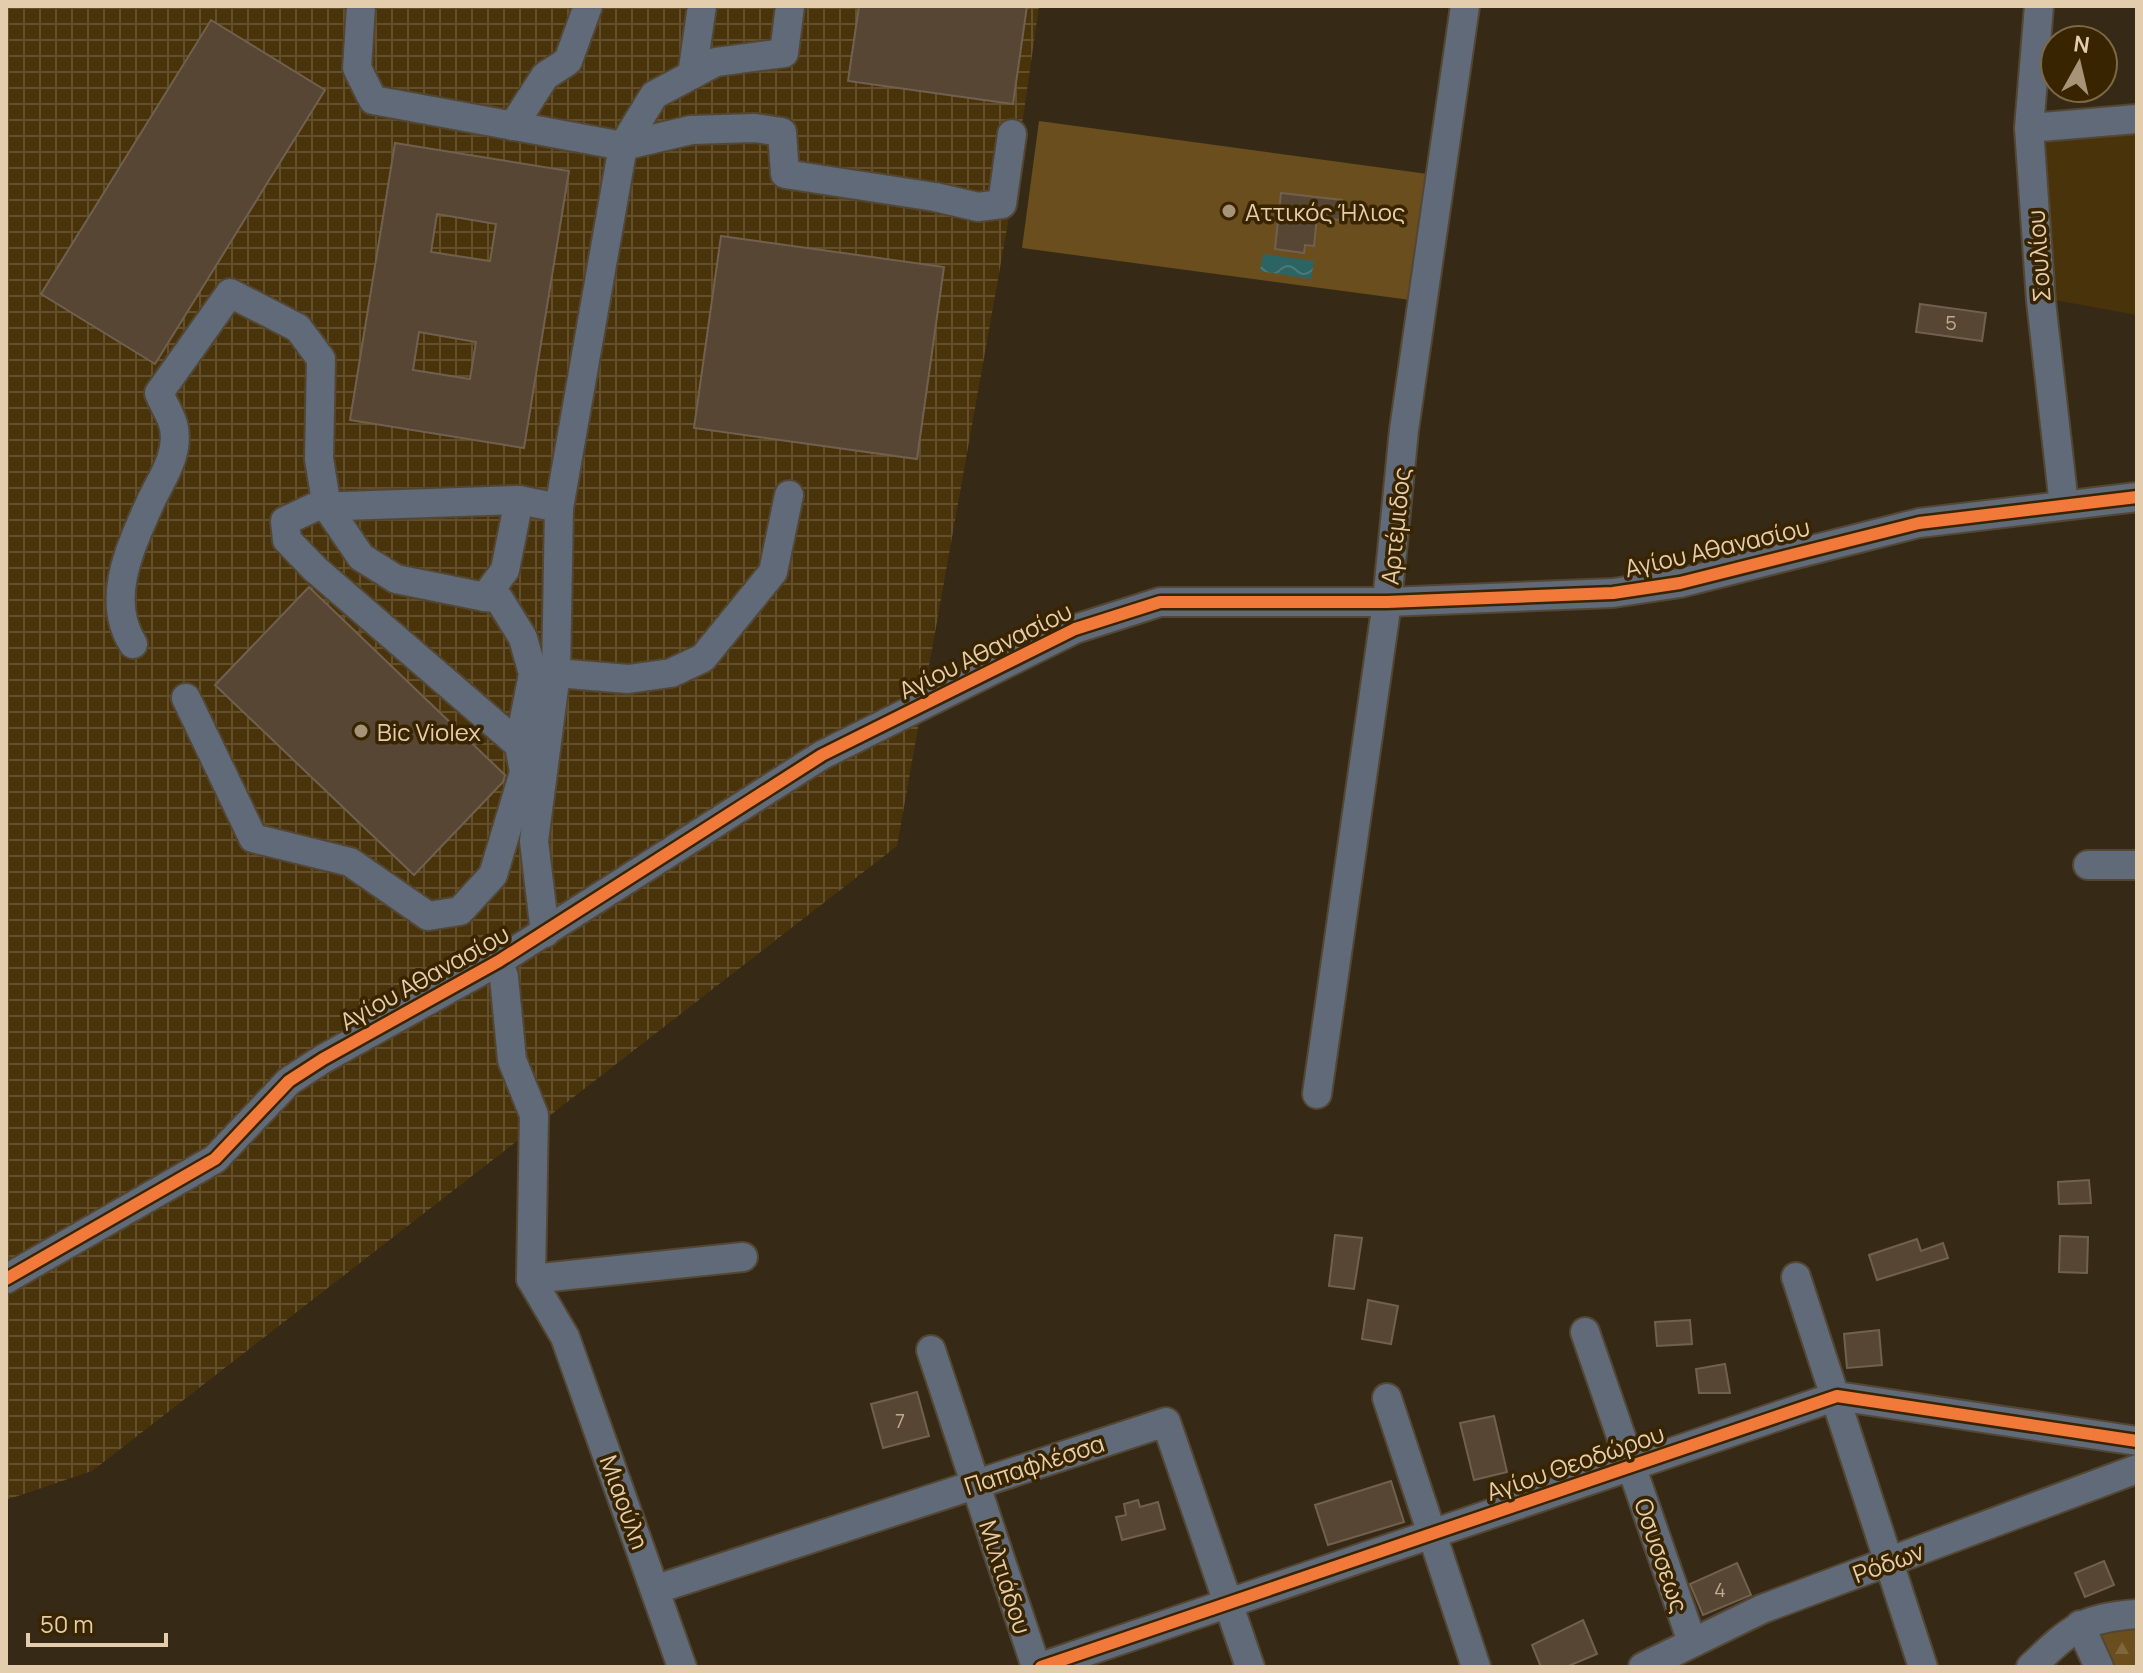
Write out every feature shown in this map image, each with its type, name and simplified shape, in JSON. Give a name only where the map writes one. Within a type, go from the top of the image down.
[{"type":"street","points":[[361,6],[357,68],[373,100],[623,146],[691,130],[755,128],[782,132],[785,174],[935,197],[978,207],[1002,204],[1012,134]]},
{"type":"street","points":[[513,126],[545,76],[568,61],[588,6]]},
{"type":"street","points":[[692,75],[702,6]]},
{"type":"street","points":[[545,933],[534,841],[556,673],[559,508],[623,146],[654,95],[716,62],[784,53],[790,6]]},
{"type":"street","name":"Αρτέμιδος","points":[[1317,1094],[1387,602],[1404,430],[1465,6]]},
{"type":"street","name":"Σουλίου","points":[[2039,6],[2029,128],[2041,301],[2064,505]]},
{"type":"street","points":[[2029,128],[2137,119]]},
{"type":"street","points":[[133,644],[121,625],[118,590],[150,504],[172,462],[174,428],[159,393],[230,293],[298,328],[321,359],[319,459],[327,507],[361,557],[396,579],[499,599],[523,638],[533,674],[519,745],[524,772],[493,875],[460,911],[428,916],[350,862],[253,838],[186,698]]},
{"type":"street","points":[[556,673],[628,679],[671,673],[703,658],[773,572],[789,495]]},
{"type":"street","name":"Αγίου Αθανασίου","points":[[6,1279],[215,1159],[289,1081],[323,1059],[545,933],[822,755],[1075,629],[1160,602],[1387,602],[1613,593],[1680,583],[1919,523],[2137,497]]},
{"type":"street","points":[[519,745],[315,569],[287,540],[285,521],[315,507],[519,500],[559,508]]},
{"type":"street","points":[[485,597],[505,570],[519,500]]},
{"type":"street","points":[[2088,865],[2137,865]]},
{"type":"street","points":[[499,961],[504,977],[512,1060],[534,1115],[531,1279],[743,1257]]},
{"type":"street","points":[[1796,1277],[1923,1667]]},
{"type":"street","name":"Μιαούλη","points":[[531,1279],[565,1337],[657,1589],[682,1667]]},
{"type":"street","name":"Οσυσσεως","points":[[1585,1332],[1692,1642]]},
{"type":"street","name":"Μιλτιάδου","points":[[931,1350],[1038,1667]]},
{"type":"street","name":"Αγίου Θεοδώρου","points":[[1038,1667],[1837,1396],[2137,1441]]},
{"type":"street","points":[[1387,1398],[1476,1667]]},
{"type":"street","name":"Παπαφλέσσα","points":[[657,1589],[1166,1422],[1250,1667]]},
{"type":"street","name":"Ρόδων","points":[[1643,1667],[1762,1609],[2137,1469]]},
{"type":"street","points":[[2031,1667],[2080,1625],[2100,1618],[2137,1614]]},
{"type":"street","points":[[2080,1625],[2099,1667]]},
{"type":"shaded area","points":[[6,6],[1039,6],[1008,223],[897,846],[92,1471],[6,1500]]},
{"type":"shaded area","points":[[2137,129],[2137,315],[2054,300],[2036,136]]},
{"type":"green space","name":"Αττικός Ήλιος","points":[[1039,121],[1435,175],[1418,301],[1022,248]]},
{"type":"green space","points":[[2137,1624],[2137,1667],[2109,1667],[2093,1632]]},
{"type":"water","points":[[1263,254],[1314,261],[1311,279],[1260,271]]},
{"type":"building","points":[[859,6],[1027,6],[1013,104],[848,81]]},
{"type":"building","points":[[211,20],[325,90],[155,364],[41,294]]},
{"type":"building","points":[[395,143],[569,171],[524,448],[350,420]],"holes":[[[437,214],[496,224],[490,261],[431,252]],[[419,332],[476,342],[470,379],[413,370]]]},
{"type":"building","points":[[1281,193],[1342,200],[1339,220],[1317,217],[1314,246],[1305,245],[1304,253],[1275,249]]},
{"type":"building","points":[[721,236],[944,267],[917,459],[694,428]]},
{"type":"building","points":[[1920,304],[1986,313],[1982,341],[1916,332]]},
{"type":"building","name":"Bic Violex","points":[[309,587],[505,775],[503,782],[414,875],[215,685]]},
{"type":"building","points":[[2089,1180],[2091,1203],[2059,1204],[2058,1182]]},
{"type":"building","points":[[1335,1235],[1362,1238],[1354,1289],[1329,1286]]},
{"type":"building","points":[[2060,1236],[2088,1237],[2087,1273],[2059,1272]]},
{"type":"building","points":[[1917,1239],[1921,1251],[1943,1243],[1948,1258],[1877,1280],[1869,1255]]},
{"type":"building","points":[[1368,1300],[1398,1306],[1391,1344],[1362,1339]]},
{"type":"building","points":[[1690,1320],[1692,1344],[1657,1346],[1655,1322]]},
{"type":"building","points":[[1879,1330],[1882,1365],[1847,1368],[1844,1334]]},
{"type":"building","points":[[1725,1364],[1730,1393],[1699,1393],[1696,1369]]},
{"type":"building","points":[[917,1392],[929,1436],[883,1448],[871,1404]]},
{"type":"building","points":[[1494,1416],[1507,1472],[1474,1480],[1460,1423]]},
{"type":"building","points":[[1391,1481],[1404,1522],[1328,1545],[1315,1505]]},
{"type":"building","points":[[1138,1500],[1140,1507],[1158,1502],[1165,1529],[1122,1540],[1116,1517],[1126,1515],[1124,1504]]},
{"type":"building","points":[[2104,1561],[2114,1585],[2085,1597],[2075,1573]]},
{"type":"building","points":[[1737,1563],[1751,1595],[1703,1615],[1690,1584]]},
{"type":"building","points":[[1583,1620],[1597,1654],[1566,1667],[1541,1667],[1532,1645]]},
{"type":"cycle path","points":[[6,1279],[215,1159],[289,1081],[323,1059],[499,961],[822,755],[1075,629],[1160,602],[1387,602],[1613,593],[1680,583],[1919,523],[2137,497]]},
{"type":"cycle path","points":[[1041,1667],[1837,1396],[2137,1441]]},
{"type":"place","name":"Αττικός Ήλιος","points":[[1229,211]]},
{"type":"place","name":"Bic Violex","points":[[361,731]]}]
